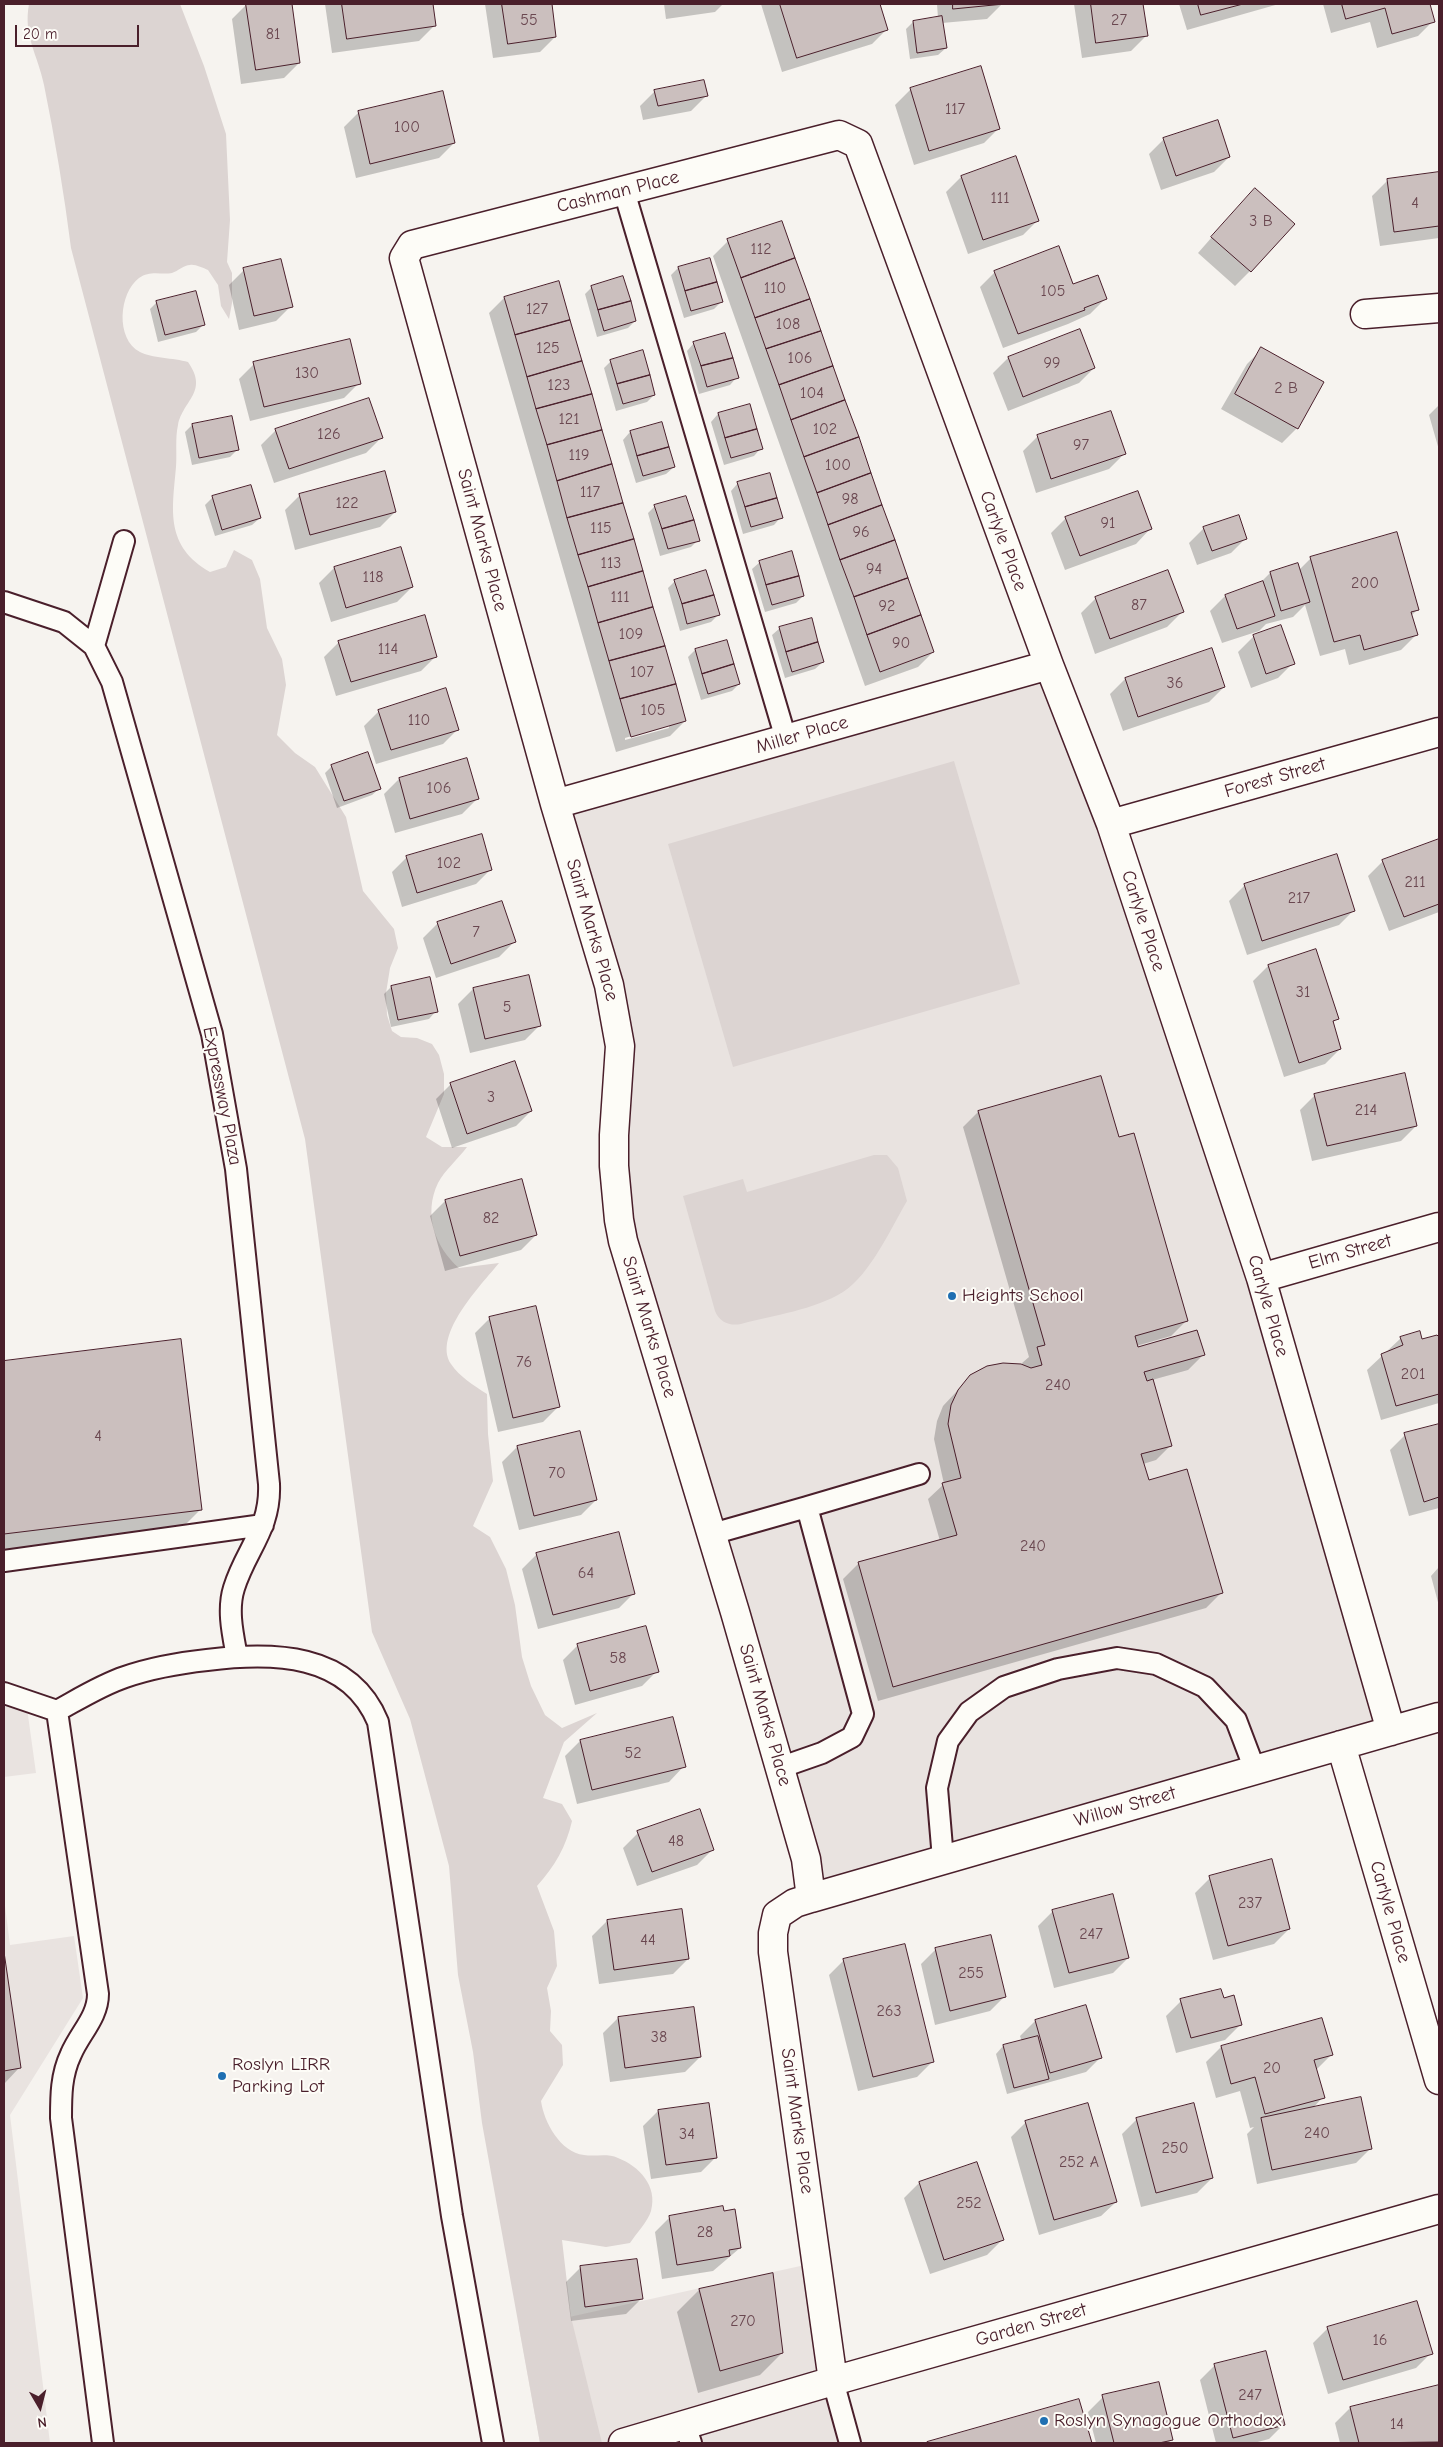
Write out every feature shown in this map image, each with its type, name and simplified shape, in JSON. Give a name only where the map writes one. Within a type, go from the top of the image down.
[{"type":"street","name":"Cashman Place","points":[[404,258],[412,245],[840,135]]},
{"type":"street","name":"Carlyle Place","points":[[840,135],[858,144],[1049,666],[1111,824],[1261,1278],[1391,1731]]},
{"type":"street","name":"Saint Marks Place","points":[[404,258],[555,804],[609,985],[620,1046],[614,1134],[614,1166],[622,1234],[628,1262],[712,1534],[806,1859],[811,1898],[795,1903],[777,1915],[772,1933],[773,1952],[833,2381]]},
{"type":"street","points":[[1364,314],[1439,308]]},
{"type":"street","name":"Miller Place","points":[[555,804],[1049,666]]},
{"type":"street","name":"Forest Street","points":[[1111,824],[1439,732]]},
{"type":"street","name":"Elm Street","points":[[1261,1278],[1439,1227]]},
{"type":"street","name":"Willow Street","points":[[811,1898],[1439,1717]]},
{"type":"street","name":"Carlyle Place","points":[[1341,1745],[1439,2080]]},
{"type":"street","name":"Garden Street","points":[[623,2443],[688,2434],[833,2381],[1439,2209]]},
{"type":"lane","points":[[624,191],[786,739]]},
{"type":"lane","points":[[94,646],[124,541]]},
{"type":"lane","name":"Expressway Plaza","points":[[4,602],[64,622],[94,646],[112,682],[212,1034],[236,1169],[270,1503],[263,1525],[234,1589],[231,1624],[238,1657]]},
{"type":"lane","points":[[712,1534],[919,1474]]},
{"type":"lane","points":[[780,1768],[822,1753],[852,1737],[864,1714],[807,1507]]},
{"type":"lane","points":[[4,1561],[263,1525]]},
{"type":"lane","points":[[4,1693],[57,1711],[99,1687],[126,1676],[174,1664],[238,1657],[286,1657],[303,1660],[339,1675],[364,1696],[378,1722],[452,2216],[493,2443]]},
{"type":"lane","points":[[943,1860],[937,1788],[948,1741],[969,1712],[1004,1687],[1058,1669],[1117,1658],[1156,1664],[1205,1687],[1236,1720],[1255,1770]]},
{"type":"lane","points":[[57,1711],[98,1994],[98,2003],[93,2016],[71,2054],[61,2084],[61,2118],[102,2443]]},
{"type":"lane","points":[[833,2381],[850,2443]]},
{"type":"shaded area","points":[[29,4],[180,4],[204,66],[226,134],[230,220],[227,262],[232,273],[232,303],[229,319],[221,306],[218,285],[208,270],[192,265],[172,273],[151,273],[139,278],[127,294],[124,305],[123,327],[126,337],[132,346],[140,352],[150,356],[188,362],[194,372],[195,389],[181,416],[177,435],[173,513],[178,539],[185,551],[195,562],[210,572],[226,567],[234,550],[252,560],[260,579],[267,628],[282,659],[286,685],[277,735],[295,753],[315,767],[346,817],[363,891],[394,929],[398,948],[390,968],[386,993],[387,1015],[392,1031],[401,1037],[417,1038],[432,1044],[439,1055],[444,1074],[444,1094],[426,1137],[442,1147],[467,1147],[438,1183],[432,1206],[434,1229],[443,1250],[459,1268],[499,1263],[462,1310],[453,1325],[448,1339],[447,1352],[451,1364],[463,1377],[487,1394],[488,1434],[493,1481],[473,1526],[490,1537],[506,1569],[515,1605],[522,1657],[531,1686],[545,1715],[562,1728],[597,1713],[564,1742],[543,1798],[562,1804],[572,1821],[567,1839],[559,1856],[537,1886],[554,1931],[557,1966],[547,1988],[551,2011],[550,2031],[562,2045],[563,2065],[541,2101],[550,2127],[568,2148],[575,2153],[610,2156],[626,2162],[640,2172],[652,2193],[651,2211],[645,2223],[630,2243],[606,2247],[562,2240],[571,2317],[602,2443],[540,2443],[482,2123],[473,2052],[458,1975],[449,1866],[410,1719],[372,1632],[305,1139],[71,248],[56,146],[41,74],[28,26]]},
{"type":"shaded area","name":"Heights School","points":[[1049,665],[1111,824],[1391,1731],[816,1896],[629,1262],[619,1072],[555,804]]},
{"type":"shaded area","points":[[954,761],[1020,984],[733,1067],[668,844]]},
{"type":"shaded area","points":[[874,1155],[887,1155],[898,1168],[907,1201],[871,1263],[853,1284],[832,1298],[794,1311],[737,1325],[723,1321],[715,1311],[683,1196],[743,1179],[747,1192]]},
{"type":"shaded area","points":[[4,1693],[26,1701],[36,1773],[4,1777]]},
{"type":"shaded area","points":[[4,1898],[10,1945],[74,1936],[83,1998],[10,2115],[50,2443],[4,2443]]},
{"type":"shaded area","points":[[814,2263],[850,2443],[540,2443],[519,2328]]},
{"type":"building","points":[[246,4],[292,4],[300,63],[256,70]]},
{"type":"building","points":[[342,4],[433,4],[436,26],[347,39]]},
{"type":"building","points":[[502,4],[552,4],[556,37],[508,44]]},
{"type":"building","points":[[780,4],[880,4],[888,30],[797,58]]},
{"type":"building","points":[[953,4],[1004,4],[953,9]]},
{"type":"building","points":[[1091,4],[1143,4],[1148,36],[1096,43]]},
{"type":"building","points":[[1198,4],[1243,4],[1201,15]]},
{"type":"building","points":[[1342,4],[1430,4],[1435,22],[1392,34],[1385,8],[1346,19]]},
{"type":"building","points":[[942,16],[947,48],[917,53],[913,21]]},
{"type":"building","points":[[981,66],[1000,129],[929,151],[910,88]]},
{"type":"building","points":[[704,80],[708,96],[658,106],[654,90]]},
{"type":"building","points":[[443,91],[455,143],[370,164],[358,111]]},
{"type":"building","points":[[1218,120],[1230,157],[1176,176],[1163,138]]},
{"type":"building","points":[[1016,156],[1039,221],[983,240],[961,176]]},
{"type":"building","points":[[1439,172],[1439,226],[1394,232],[1387,179]]},
{"type":"building","points":[[1255,188],[1295,224],[1251,272],[1211,237]]},
{"type":"building","points":[[782,221],[795,258],[741,278],[727,239]]},
{"type":"building","points":[[1059,246],[1073,284],[1098,275],[1107,299],[1084,308],[1085,310],[1018,334],[994,271]]},
{"type":"building","points":[[710,258],[717,282],[685,291],[678,267]]},
{"type":"building","points":[[795,258],[810,299],[755,318],[741,278]]},
{"type":"building","points":[[281,259],[293,307],[254,316],[243,268]]},
{"type":"building","points":[[623,276],[631,301],[598,310],[591,286]]},
{"type":"building","points":[[559,281],[570,320],[515,335],[504,297]]},
{"type":"building","points":[[717,282],[723,302],[691,311],[685,291]]},
{"type":"building","points":[[196,291],[205,325],[165,335],[156,301]]},
{"type":"building","points":[[810,299],[821,331],[766,349],[755,318]]},
{"type":"building","points":[[631,301],[636,321],[604,331],[598,310]]},
{"type":"building","points":[[570,320],[582,361],[527,377],[515,335]]},
{"type":"building","points":[[1080,329],[1095,368],[1023,397],[1008,357]]},
{"type":"building","points":[[821,331],[833,366],[779,385],[766,349]]},
{"type":"building","points":[[725,333],[733,358],[701,366],[693,342]]},
{"type":"building","points":[[350,339],[361,384],[264,407],[253,362]]},
{"type":"building","points":[[1261,347],[1324,382],[1298,429],[1235,394]]},
{"type":"building","points":[[643,350],[650,375],[617,384],[610,360]]},
{"type":"building","points":[[733,358],[739,378],[707,387],[701,366]]},
{"type":"building","points":[[582,361],[592,394],[536,409],[527,377]]},
{"type":"building","points":[[833,366],[845,400],[791,420],[779,385]]},
{"type":"building","points":[[650,375],[655,395],[623,404],[617,384]]},
{"type":"building","points":[[592,394],[602,430],[547,445],[536,409]]},
{"type":"building","points":[[369,398],[383,438],[289,469],[275,429]]},
{"type":"building","points":[[845,400],[859,437],[804,457],[791,420]]},
{"type":"building","points":[[750,404],[757,429],[725,438],[718,413]]},
{"type":"building","points":[[1111,411],[1126,454],[1051,479],[1037,435]]},
{"type":"building","points":[[232,416],[239,450],[199,458],[192,424]]},
{"type":"building","points":[[662,422],[669,447],[637,456],[630,431]]},
{"type":"building","points":[[757,429],[763,449],[731,458],[725,438]]},
{"type":"building","points":[[602,430],[612,464],[557,481],[547,445]]},
{"type":"building","points":[[859,437],[871,473],[817,493],[804,457]]},
{"type":"building","points":[[669,447],[675,467],[643,476],[637,456]]},
{"type":"building","points":[[612,464],[623,503],[567,518],[557,481]]},
{"type":"building","points":[[385,471],[396,512],[310,535],[299,494]]},
{"type":"building","points":[[770,473],[777,498],[745,507],[737,482]]},
{"type":"building","points":[[871,473],[882,505],[828,525],[817,493]]},
{"type":"building","points":[[251,485],[261,518],[222,530],[212,496]]},
{"type":"building","points":[[1138,491],[1152,529],[1080,556],[1065,517]]},
{"type":"building","points":[[686,496],[694,520],[662,529],[654,505]]},
{"type":"building","points":[[777,498],[783,518],[751,527],[745,507]]},
{"type":"building","points":[[623,503],[634,539],[578,555],[567,518]]},
{"type":"building","points":[[882,505],[895,540],[840,560],[828,525]]},
{"type":"building","points":[[1239,515],[1247,539],[1212,551],[1203,527]]},
{"type":"building","points":[[694,520],[700,541],[668,549],[662,529]]},
{"type":"building","points":[[1397,532],[1419,610],[1411,612],[1418,635],[1364,650],[1360,635],[1334,642],[1310,557]]},
{"type":"building","points":[[634,539],[643,571],[588,587],[578,555]]},
{"type":"building","points":[[895,540],[908,578],[854,597],[840,560]]},
{"type":"building","points":[[401,547],[413,587],[346,608],[334,567]]},
{"type":"building","points":[[792,551],[799,576],[766,585],[759,561]]},
{"type":"building","points":[[1298,563],[1310,602],[1281,611],[1270,572]]},
{"type":"building","points":[[706,570],[714,595],[682,604],[674,580]]},
{"type":"building","points":[[1168,570],[1184,612],[1110,639],[1095,597]]},
{"type":"building","points":[[643,571],[653,607],[598,623],[588,587]]},
{"type":"building","points":[[799,576],[804,596],[772,605],[766,585]]},
{"type":"building","points":[[908,578],[921,615],[867,635],[854,597]]},
{"type":"building","points":[[1263,581],[1275,616],[1237,629],[1225,595]]},
{"type":"building","points":[[714,595],[720,615],[687,624],[682,604]]},
{"type":"building","points":[[653,607],[665,646],[609,661],[598,623]]},
{"type":"building","points":[[425,615],[437,657],[351,682],[338,641]]},
{"type":"building","points":[[921,615],[934,652],[880,672],[867,635]]},
{"type":"building","points":[[812,618],[818,642],[786,652],[779,627]]},
{"type":"building","points":[[1281,625],[1295,664],[1266,674],[1253,635]]},
{"type":"building","points":[[727,640],[734,664],[702,674],[695,649]]},
{"type":"building","points":[[818,642],[824,662],[792,672],[786,652]]},
{"type":"building","points":[[665,646],[676,684],[620,699],[609,661]]},
{"type":"building","points":[[1212,648],[1225,687],[1138,717],[1125,678]]},
{"type":"building","points":[[734,664],[740,684],[708,694],[702,674]]},
{"type":"building","points":[[676,684],[686,721],[631,737],[620,699]]},
{"type":"building","points":[[446,688],[459,730],[391,750],[378,710]]},
{"type":"building","points":[[368,752],[381,789],[344,801],[331,765]]},
{"type":"building","points":[[467,758],[479,799],[410,819],[399,778]]},
{"type":"building","points":[[482,834],[492,870],[417,893],[406,856]]},
{"type":"building","points":[[1439,839],[1439,904],[1404,917],[1382,860]]},
{"type":"building","points":[[1337,854],[1355,911],[1262,941],[1244,884]]},
{"type":"building","points":[[502,901],[516,942],[451,964],[437,922]]},
{"type":"building","points":[[1316,949],[1339,1019],[1333,1021],[1341,1049],[1299,1063],[1268,965]]},
{"type":"building","points":[[529,975],[541,1026],[485,1039],[473,988]]},
{"type":"building","points":[[430,977],[438,1012],[398,1020],[391,986]]},
{"type":"building","points":[[515,1061],[532,1111],[467,1134],[450,1083]]},
{"type":"building","points":[[1405,1073],[1417,1126],[1327,1146],[1314,1094]]},
{"type":"building","points":[[1101,1076],[1119,1137],[1134,1133],[1188,1321],[1135,1336],[1138,1347],[1197,1330],[1205,1355],[1144,1372],[1147,1381],[1153,1379],[1172,1446],[1141,1454],[1149,1480],[1187,1469],[1223,1593],[893,1687],[858,1562],[957,1535],[942,1483],[961,1478],[948,1424],[951,1405],[958,1390],[970,1375],[987,1366],[1003,1363],[1021,1364],[1031,1368],[1042,1365],[1037,1347],[1045,1345],[978,1111]]},
{"type":"building","points":[[522,1179],[537,1235],[460,1256],[445,1200]]},
{"type":"building","points":[[536,1306],[560,1407],[513,1418],[489,1317]]},
{"type":"building","points":[[1420,1331],[1422,1339],[1437,1335],[1439,1337],[1439,1394],[1396,1406],[1381,1354],[1403,1345],[1400,1337]]},
{"type":"building","points":[[181,1339],[202,1510],[4,1534],[4,1361]]},
{"type":"building","points":[[1439,1424],[1439,1497],[1424,1502],[1404,1433]]},
{"type":"building","points":[[580,1431],[597,1500],[534,1516],[517,1446]]},
{"type":"building","points":[[619,1532],[635,1594],[553,1615],[536,1553]]},
{"type":"building","points":[[646,1626],[659,1672],[590,1691],[577,1644]]},
{"type":"building","points":[[673,1717],[686,1767],[592,1790],[580,1740]]},
{"type":"building","points":[[700,1809],[714,1850],[652,1872],[637,1831]]},
{"type":"building","points":[[1272,1859],[1290,1929],[1228,1946],[1209,1876]]},
{"type":"building","points":[[1113,1894],[1129,1958],[1069,1973],[1052,1910]]},
{"type":"building","points":[[682,1909],[689,1959],[614,1970],[607,1920]]},
{"type":"building","points":[[991,1935],[1006,1997],[950,2011],[935,1948]]},
{"type":"building","points":[[905,1944],[934,2062],[873,2077],[843,1959]]},
{"type":"building","points":[[4,1952],[21,2068],[4,2071]]},
{"type":"building","points":[[1221,1989],[1224,1998],[1234,1995],[1242,2025],[1191,2038],[1180,1999]]},
{"type":"building","points":[[1086,2005],[1102,2058],[1050,2073],[1035,2020]]},
{"type":"building","points":[[694,2007],[701,2057],[625,2068],[618,2017]]},
{"type":"building","points":[[1322,2018],[1333,2055],[1314,2060],[1325,2098],[1265,2114],[1255,2077],[1231,2084],[1221,2046]]},
{"type":"building","points":[[1038,2036],[1049,2079],[1014,2088],[1003,2045]]},
{"type":"building","points":[[1361,2097],[1372,2149],[1272,2170],[1261,2118]]},
{"type":"building","points":[[709,2103],[717,2158],[666,2165],[658,2110]]},
{"type":"building","points":[[1088,2103],[1117,2202],[1054,2220],[1025,2121]]},
{"type":"building","points":[[1194,2103],[1213,2178],[1156,2193],[1136,2118]]},
{"type":"building","points":[[977,2162],[1004,2240],[944,2260],[919,2182]]},
{"type":"building","points":[[723,2206],[724,2211],[735,2209],[741,2248],[729,2250],[730,2256],[677,2265],[669,2216]]},
{"type":"building","points":[[637,2259],[643,2299],[585,2307],[580,2266]]},
{"type":"building","points":[[773,2273],[783,2353],[720,2371],[699,2289]]},
{"type":"building","points":[[1417,2301],[1433,2354],[1343,2380],[1327,2327]]},
{"type":"building","points":[[1266,2351],[1285,2425],[1233,2438],[1214,2364]]},
{"type":"building","points":[[1159,2382],[1173,2440],[1159,2443],[1114,2443],[1102,2395]]},
{"type":"building","points":[[1439,2385],[1439,2442],[1359,2443],[1350,2407]]},
{"type":"building","name":"Roslyn Synagogue Orthodox","points":[[1079,2399],[1092,2443],[927,2443],[927,2442]]},
{"type":"place","name":"Heights School","points":[[952,1296]]},
{"type":"place","name":"Roslyn LIRR Parking Lot","points":[[222,2076]]},
{"type":"place","name":"Roslyn Synagogue Orthodox","points":[[1044,2421]]}]
